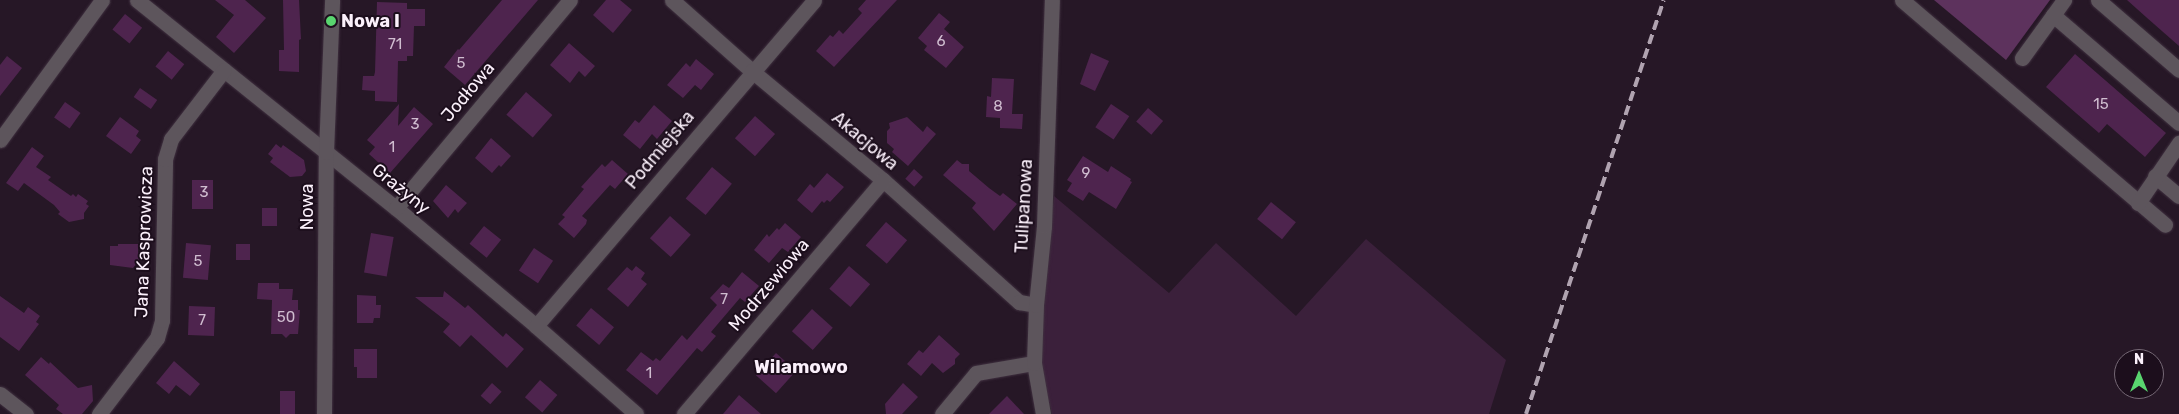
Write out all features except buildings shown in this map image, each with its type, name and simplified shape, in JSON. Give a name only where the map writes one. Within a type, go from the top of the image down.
[{"type":"street","points":[[0,140],[102,0]]},
{"type":"street","name":"Grażyny","points":[[137,0],[396,208],[536,326],[636,414]]},
{"type":"street","name":"Nowa","points":[[324,414],[326,152],[332,0]]},
{"type":"street","name":"Jodłowa","points":[[396,208],[570,0]]},
{"type":"street","name":"Akacjowa","points":[[672,0],[752,71],[883,180],[1019,302],[1036,305]]},
{"type":"street","name":"Podmiejska","points":[[536,326],[814,0]]},
{"type":"street","name":"Tulipanowa","points":[[1043,414],[1034,363],[1036,305],[1044,226],[1052,0]]},
{"type":"street","points":[[1902,0],[2165,225]]},
{"type":"street","points":[[2022,58],[2064,0]]},
{"type":"street","points":[[2098,0],[2179,70]]},
{"type":"street","points":[[2053,15],[2179,122]]},
{"type":"street","name":"Jana Kasprowicza","points":[[99,414],[157,338],[162,320],[165,160],[171,139],[224,70]]},
{"type":"street","points":[[2138,203],[2179,143]]},
{"type":"street","points":[[2155,176],[2179,196]]},
{"type":"street","name":"Modrzewiowa","points":[[684,414],[883,180]]},
{"type":"street","points":[[942,414],[976,373],[1034,363]]},
{"type":"street","points":[[0,394],[26,414]]},
{"type":"shaded area","points":[[1934,0],[2050,0],[2006,60]]},
{"type":"shaded area","points":[[1054,196],[1169,293],[1216,243],[1296,316],[1366,239],[1506,360],[1489,414],[1052,414],[1037,354]]},
{"type":"railway","points":[[1526,414],[1664,0]]},
{"type":"place","name":"Nowa I","points":[[331,21]]},
{"type":"district","name":"Wilamowo","points":[[801,367]]}]
